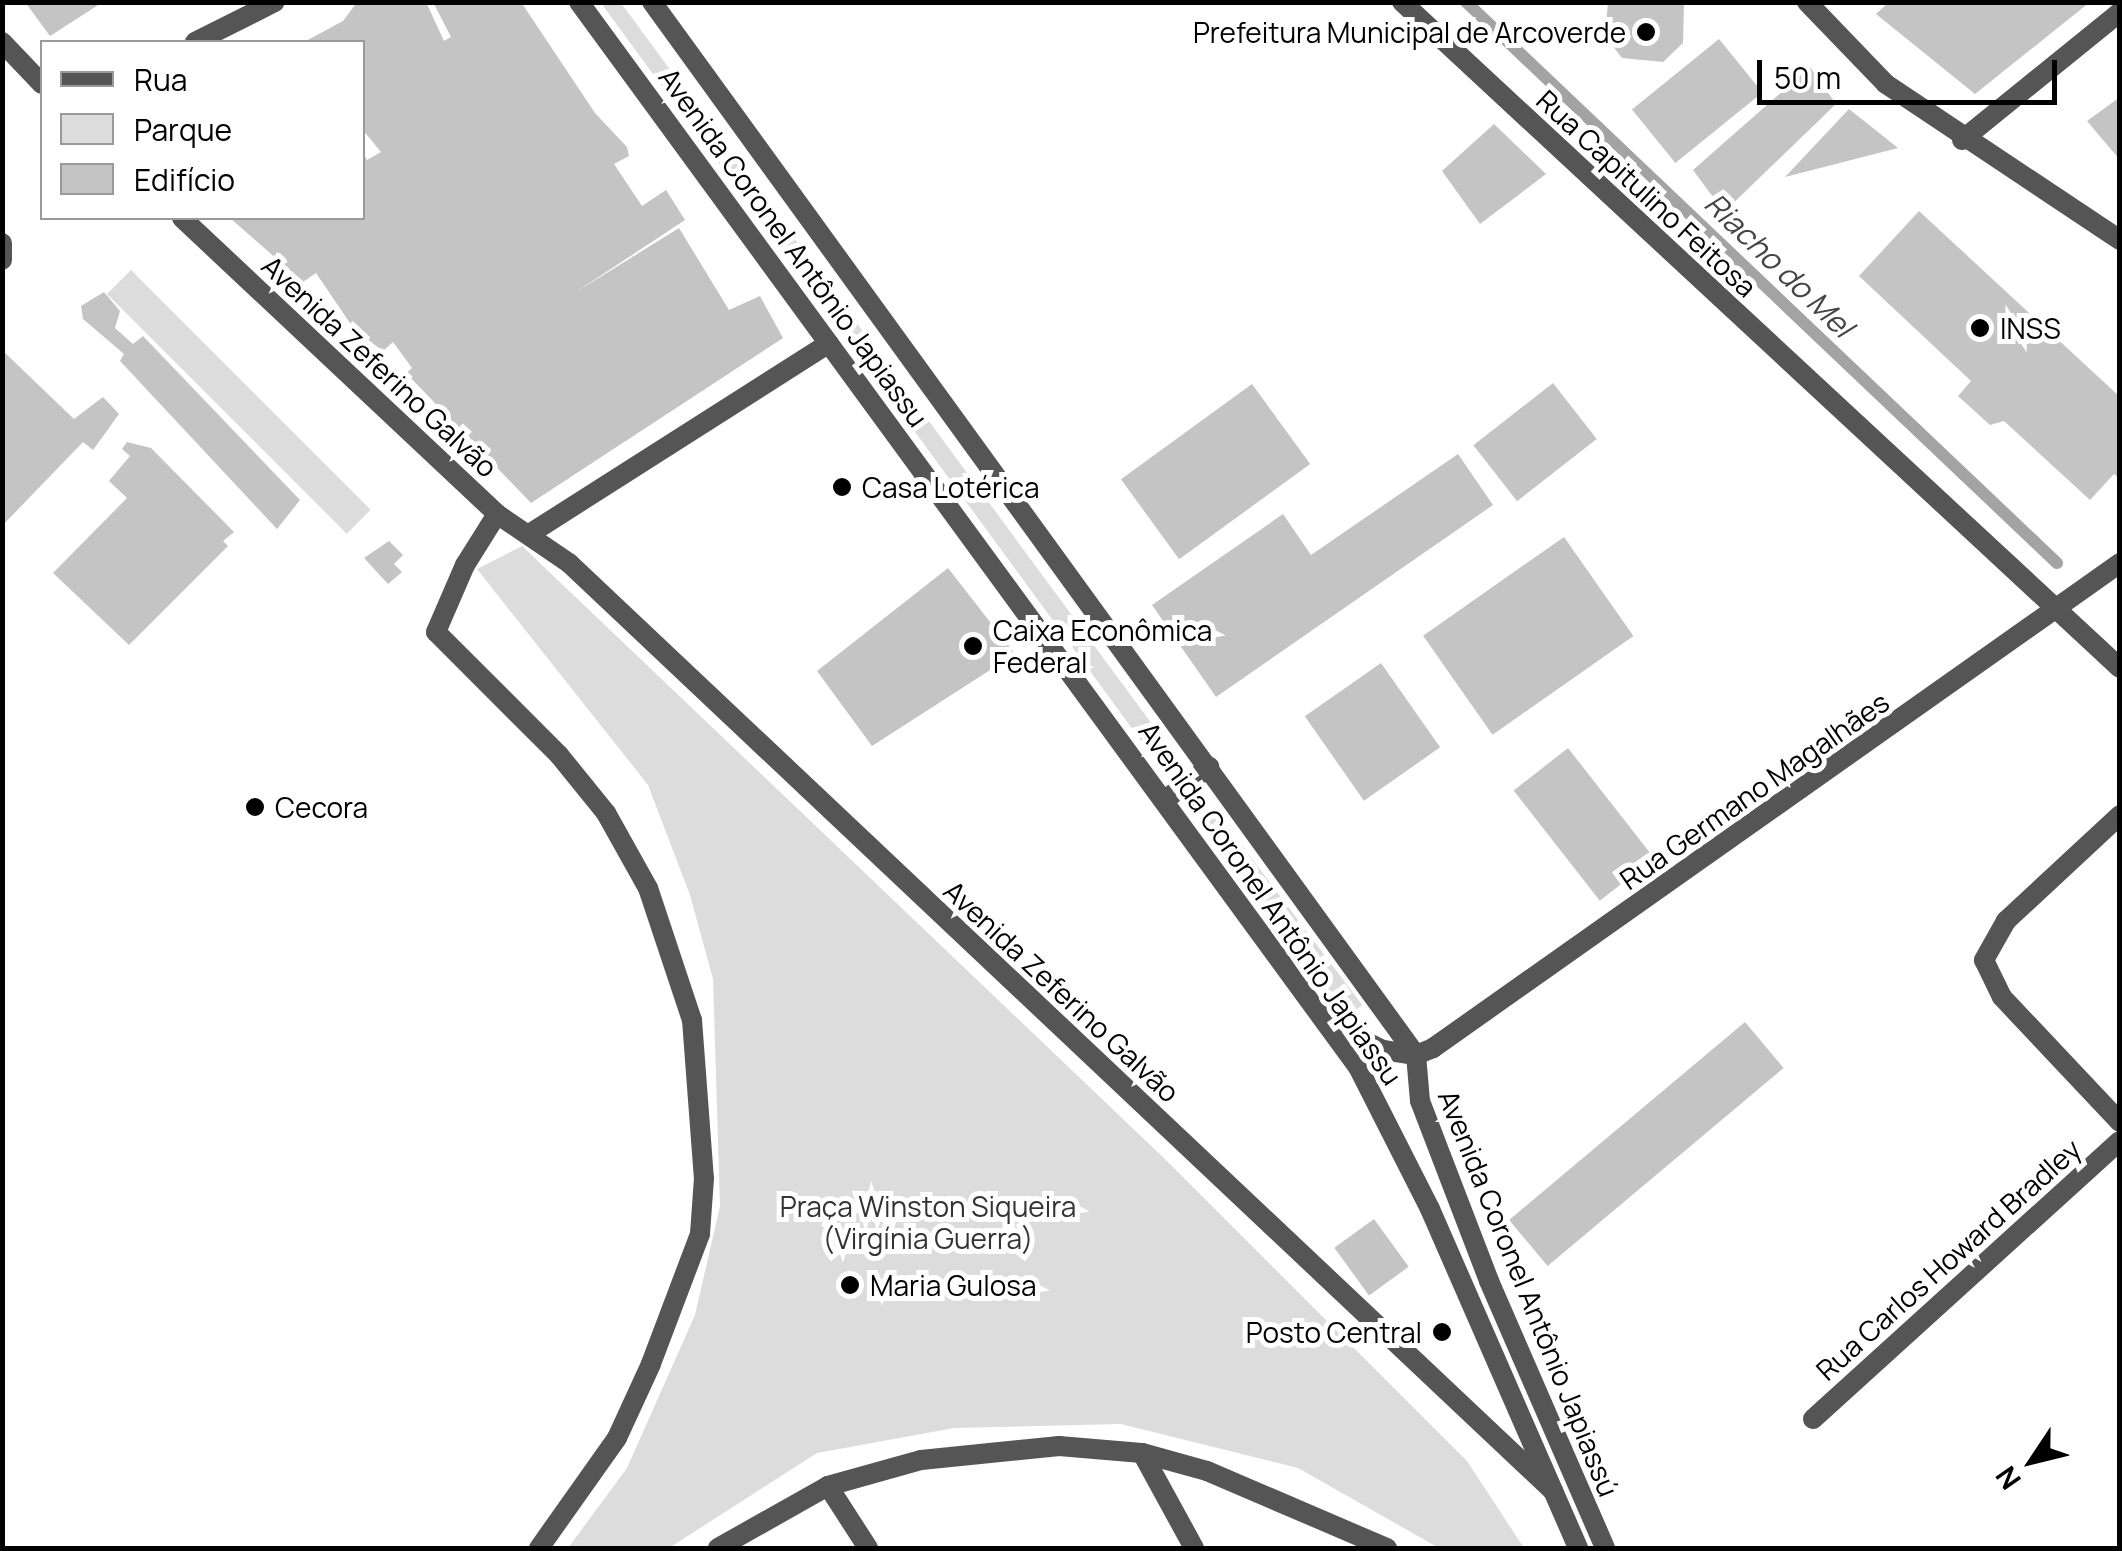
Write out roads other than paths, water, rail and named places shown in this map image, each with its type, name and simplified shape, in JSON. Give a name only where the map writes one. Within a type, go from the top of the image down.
[{"type":"street","points":[[200,40],[275,2]]},
{"type":"street","name":"Avenida Coronel Antônio Japiassu","points":[[579,2],[1166,799],[1324,1019],[1386,1114],[1578,1548]]},
{"type":"street","name":"Avenida Coronel Antônio Japiassu","points":[[652,2],[1416,1054]]},
{"type":"street","name":"Rua Capitulino Feitosa","points":[[1402,2],[2120,668]]},
{"type":"street","points":[[1807,2],[1886,84],[1962,140],[2120,240]]},
{"type":"street","points":[[1962,140],[2120,12]]},
{"type":"street","points":[[2,42],[40,82]]},
{"type":"street","name":"Avenida Zeferino Galvão","points":[[184,220],[497,514],[531,533],[1553,1491]]},
{"type":"street","points":[[531,533],[829,343]]},
{"type":"street","points":[[497,514],[465,564],[436,632],[559,755],[606,813],[648,888],[692,1020],[704,1178],[700,1234],[617,1438],[538,1548]]},
{"type":"street","name":"Rua Germano Magalhães","points":[[1416,1054],[1449,1039],[2120,563]]},
{"type":"street","points":[[1166,799],[1209,767]]},
{"type":"street","points":[[2120,816],[2006,921],[1984,960],[2002,997],[2120,1122]]},
{"type":"street","points":[[1324,1019],[1361,1044],[1416,1054]]},
{"type":"street","name":"Avenida Coronel Antônio Japiassú","points":[[1416,1054],[1420,1102],[1488,1281],[1605,1548]]},
{"type":"street","name":"Rua Carlos Howard Bradley","points":[[1813,1418],[2120,1141]]},
{"type":"street","points":[[718,1548],[828,1486],[990,1450],[1142,1453],[1276,1495],[1387,1548]]},
{"type":"street","points":[[1142,1453],[1194,1548]]},
{"type":"street","points":[[828,1486],[868,1548]]},
{"type":"waterway","name":"Riacho do Mel","points":[[1466,2],[2057,563]]},
{"type":"place","name":"Prefeitura Municipal de Arcoverde","points":[[1646,32]]},
{"type":"place","name":"INSS","points":[[1980,328]]},
{"type":"place","name":"Casa Lotérica","points":[[842,487]]},
{"type":"place","name":"Caixa Econômica Federal","points":[[973,646]]},
{"type":"place","name":"Cecora","points":[[255,807]]},
{"type":"place","name":"Maria Gulosa","points":[[850,1285]]},
{"type":"place","name":"Posto Central","points":[[1442,1332]]},
{"type":"park label","name":"Praça Winston Siqueira (Virgínia Guerra)","points":[[928,1222]]}]
